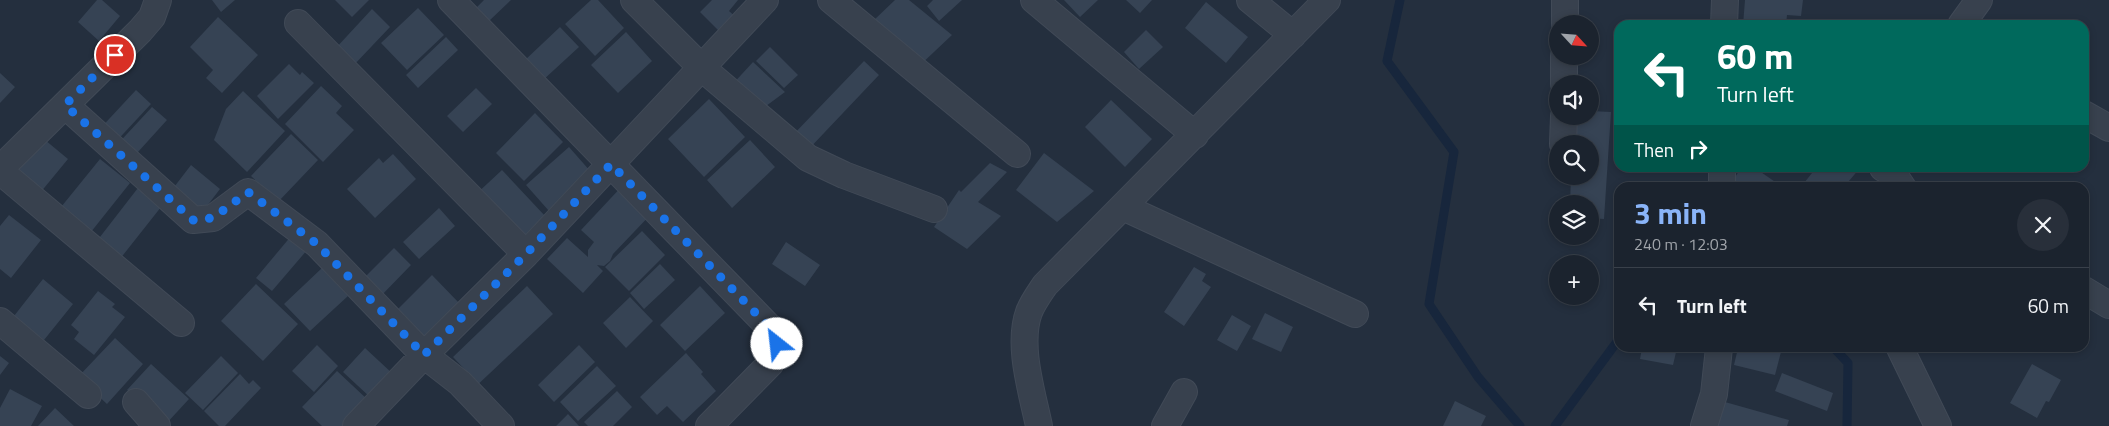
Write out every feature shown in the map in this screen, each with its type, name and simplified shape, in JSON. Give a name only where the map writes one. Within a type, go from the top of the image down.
[{"type":"street","points":[[158,0],[152,17],[140,31],[0,170],[181,323]]},
{"type":"street","points":[[451,0],[775,333],[777,344],[770,364],[709,426]]},
{"type":"street","points":[[634,0],[702,68],[808,158],[844,175],[934,209]]},
{"type":"street","points":[[356,426],[424,355],[526,254],[765,0]]},
{"type":"street","points":[[831,0],[1017,154]]},
{"type":"street","points":[[1034,0],[1195,135]]},
{"type":"street","points":[[1250,0],[1293,35]]},
{"type":"street","points":[[1039,426],[1027,370],[1025,331],[1029,312],[1045,285],[1327,0]]},
{"type":"street","points":[[1565,0],[1565,15]]},
{"type":"street","points":[[1724,20],[1725,0]]},
{"type":"street","points":[[1965,20],[1979,0]]},
{"type":"street","points":[[298,23],[526,254]]},
{"type":"street","points":[[65,105],[193,220],[213,218],[248,192],[317,244],[424,355],[460,383],[501,426]]},
{"type":"street","points":[[2089,117],[2109,128]]},
{"type":"street","points":[[1891,172],[1899,182]]},
{"type":"street","points":[[1123,207],[1355,314]]},
{"type":"street","points":[[2089,293],[2109,305]]},
{"type":"street","points":[[0,322],[88,395]]},
{"type":"street","points":[[1704,426],[1714,394],[1719,352]]},
{"type":"street","points":[[1902,352],[1938,426]]},
{"type":"street","points":[[1165,426],[1184,392]]},
{"type":"street","points":[[136,402],[157,426]]},
{"type":"building","points":[[97,0],[102,0],[120,16],[99,41],[78,22]]},
{"type":"building","points":[[212,0],[235,0],[221,12]]},
{"type":"building","points":[[335,0],[369,0],[352,17]]},
{"type":"building","points":[[484,0],[511,0],[489,21],[477,7]]},
{"type":"building","points":[[591,0],[598,0],[624,28],[595,56],[565,24]]},
{"type":"building","points":[[712,0],[738,0],[729,11],[740,21],[725,37],[700,12]]},
{"type":"building","points":[[895,0],[909,0],[952,35],[917,68],[873,21]]},
{"type":"building","points":[[933,0],[962,0],[939,21],[927,6]]},
{"type":"building","points":[[1064,0],[1098,0],[1080,17]]},
{"type":"building","points":[[1126,0],[1152,0],[1140,13]]},
{"type":"building","points":[[1745,0],[1803,0],[1801,16],[1787,15],[1786,20],[1743,20]]},
{"type":"building","points":[[1206,2],[1248,37],[1226,63],[1185,28]]},
{"type":"building","points":[[418,8],[444,35],[407,70],[381,43]]},
{"type":"building","points":[[372,9],[390,27],[353,66],[335,49]]},
{"type":"building","points":[[218,17],[258,55],[222,93],[206,78],[213,70],[190,47]]},
{"type":"building","points":[[560,27],[579,47],[542,81],[524,61]]},
{"type":"building","points":[[1146,30],[1163,47],[1139,69],[1124,52]]},
{"type":"building","points":[[626,32],[652,61],[618,93],[591,65]]},
{"type":"building","points":[[446,37],[458,50],[418,88],[406,75]]},
{"type":"building","points":[[770,47],[798,75],[784,88],[756,61]]},
{"type":"building","points":[[864,61],[879,75],[806,152],[791,137]]},
{"type":"building","points":[[753,62],[785,92],[758,112],[730,87]]},
{"type":"building","points":[[289,64],[300,75],[302,72],[314,83],[278,119],[257,96]]},
{"type":"building","points":[[0,73],[15,87],[0,103]]},
{"type":"building","points":[[321,86],[342,106],[336,113],[354,130],[323,162],[285,124]]},
{"type":"building","points":[[476,88],[492,104],[463,132],[447,116]]},
{"type":"building","points":[[136,90],[151,104],[111,147],[96,133]]},
{"type":"building","points":[[243,91],[285,131],[247,172],[214,140],[226,109]]},
{"type":"building","points":[[709,99],[745,137],[704,177],[668,139]]},
{"type":"building","points":[[1111,100],[1152,139],[1125,167],[1085,127]]},
{"type":"building","points":[[152,107],[167,120],[128,163],[113,149]]},
{"type":"building","points":[[1599,111],[1611,112],[1604,219],[1599,219],[1599,195],[1570,195],[1571,185],[1599,185],[1599,135],[1574,135],[1574,125],[1599,125]]},
{"type":"building","points":[[535,113],[563,142],[524,181],[496,153]]},
{"type":"building","points":[[291,134],[318,160],[278,202],[251,176]]},
{"type":"building","points":[[39,135],[68,159],[40,193],[11,168]]},
{"type":"building","points":[[750,140],[775,167],[732,208],[707,180]]},
{"type":"building","points":[[569,147],[591,172],[549,211],[526,185]]},
{"type":"building","points":[[1044,153],[1094,191],[1057,222],[1016,190]]},
{"type":"building","points":[[393,154],[416,179],[375,218],[347,189],[379,158],[383,163]]},
{"type":"building","points":[[100,159],[130,183],[87,237],[57,212]]},
{"type":"building","points":[[990,163],[1007,172],[978,202],[1001,216],[967,249],[934,227],[959,190],[961,192]]},
{"type":"building","points":[[191,165],[220,189],[197,219],[168,195]]},
{"type":"building","points":[[502,170],[546,217],[518,244],[473,197]]},
{"type":"building","points":[[1738,172],[1761,172],[1775,182],[1732,182]]},
{"type":"building","points":[[1813,172],[1857,172],[1848,182],[1805,182]]},
{"type":"building","points":[[625,183],[654,211],[613,254],[610,261],[604,266],[597,265],[603,271],[583,293],[547,259],[567,238],[588,257],[588,250],[594,242],[581,230]]},
{"type":"building","points":[[141,184],[165,202],[116,264],[93,246]]},
{"type":"building","points":[[439,208],[455,226],[419,259],[403,242]]},
{"type":"building","points":[[9,215],[41,240],[11,278],[0,269],[0,226]]},
{"type":"building","points":[[642,231],[665,255],[629,291],[605,267]]},
{"type":"building","points":[[292,235],[308,249],[272,291],[256,278]]},
{"type":"building","points":[[786,242],[820,265],[805,286],[772,264]]},
{"type":"building","points":[[394,248],[411,265],[378,299],[360,282]]},
{"type":"building","points":[[660,264],[675,280],[644,309],[630,293]]},
{"type":"building","points":[[1194,267],[1206,274],[1202,281],[1211,287],[1184,326],[1164,312]]},
{"type":"building","points":[[322,268],[348,296],[310,331],[284,304]]},
{"type":"building","points":[[432,275],[460,304],[422,342],[394,313]]},
{"type":"building","points":[[43,279],[73,304],[44,340],[14,316]]},
{"type":"building","points":[[256,284],[298,324],[263,361],[221,321]]},
{"type":"building","points":[[527,286],[553,314],[472,390],[468,373],[453,357]]},
{"type":"building","points":[[700,286],[725,313],[685,351],[660,325]]},
{"type":"building","points":[[98,291],[115,304],[112,307],[125,317],[94,355],[74,339],[79,332],[71,325]]},
{"type":"building","points":[[630,297],[653,321],[626,348],[603,323]]},
{"type":"building","points":[[1265,313],[1293,327],[1281,352],[1252,339]]},
{"type":"building","points":[[1232,315],[1251,326],[1237,351],[1217,340]]},
{"type":"building","points":[[115,338],[143,364],[107,404],[78,377]]},
{"type":"building","points":[[317,345],[338,366],[314,392],[292,371]]},
{"type":"building","points":[[579,345],[595,362],[554,402],[538,385]]},
{"type":"building","points":[[365,348],[393,374],[371,398],[343,372]]},
{"type":"building","points":[[1641,352],[1676,352],[1673,365],[1640,359]]},
{"type":"building","points":[[1737,352],[1781,352],[1775,375],[1734,365]]},
{"type":"building","points":[[686,353],[703,372],[701,374],[716,391],[683,422],[667,406],[657,415],[640,397]]},
{"type":"building","points":[[0,356],[9,363],[0,375]]},
{"type":"building","points":[[221,356],[238,373],[203,410],[185,393]]},
{"type":"building","points":[[151,364],[189,399],[165,425],[127,390]]},
{"type":"building","points":[[2032,364],[2061,380],[2049,402],[2046,401],[2037,418],[2010,403]]},
{"type":"building","points":[[597,366],[616,386],[578,421],[560,402]]},
{"type":"building","points":[[337,371],[368,400],[343,426],[322,426],[302,407]]},
{"type":"building","points":[[1782,373],[1833,393],[1827,411],[1775,391]]},
{"type":"building","points":[[240,374],[249,384],[253,380],[261,388],[225,426],[219,426],[204,411]]},
{"type":"building","points":[[10,389],[42,406],[31,426],[0,426],[0,408]]},
{"type":"building","points":[[617,391],[632,407],[613,426],[588,426],[584,422]]},
{"type":"building","points":[[1455,401],[1486,416],[1481,426],[1443,426]]},
{"type":"building","points":[[1725,402],[1789,420],[1787,426],[1718,426]]},
{"type":"building","points":[[55,408],[74,426],[38,426]]},
{"type":"building","points":[[568,414],[579,426],[556,426]]},
{"type":"waterway","points":[[1400,0],[1387,61],[1454,152],[1429,304],[1478,377],[1520,426]]},
{"type":"waterway","points":[[1555,426],[1614,346]]},
{"type":"waterway","points":[[1838,352],[1848,363],[1847,426]]},
{"type":"route","points":[[115,55],[65,105],[188,218],[200,221],[213,218],[248,192],[317,244],[424,355],[526,254],[611,164],[775,333],[777,344]]}]
